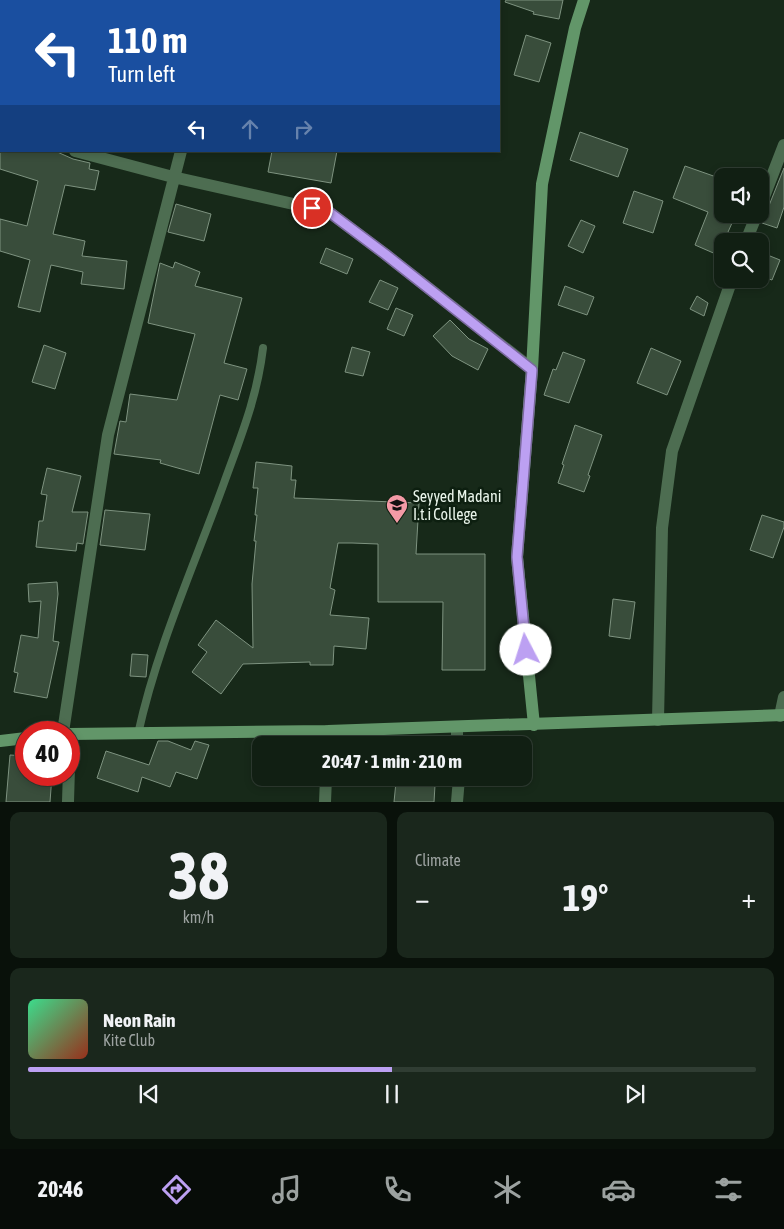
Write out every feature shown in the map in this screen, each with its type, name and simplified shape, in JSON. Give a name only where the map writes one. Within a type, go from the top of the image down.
[{"type":"street","points":[[534,725],[517,557],[532,370],[542,184],[575,28],[584,0]]},
{"type":"street","points":[[769,184],[784,146]]},
{"type":"street","points":[[79,152],[173,177],[329,212],[532,370]]},
{"type":"street","points":[[69,721],[108,435],[180,152]]},
{"type":"street","points":[[658,720],[662,528],[672,451],[729,288]]},
{"type":"street","points":[[80,734],[328,731],[782,716],[784,697]]},
{"type":"street","points":[[457,727],[458,736]]},
{"type":"street","points":[[328,731],[328,736]]},
{"type":"street","points":[[0,741],[15,739]]},
{"type":"street","points":[[68,786],[68,802]]},
{"type":"street","points":[[325,802],[326,786]]},
{"type":"street","points":[[457,802],[458,786]]},
{"type":"lane","points":[[138,734],[147,695],[176,607],[245,428],[260,376],[263,348]]},
{"type":"building","points":[[506,0],[563,0],[559,19],[533,14],[534,12],[505,2]]},
{"type":"building","points":[[526,35],[551,43],[539,82],[514,75]]},
{"type":"building","points":[[580,132],[628,149],[618,177],[570,160]]},
{"type":"building","points":[[0,152],[57,152],[73,159],[90,163],[89,169],[99,171],[95,190],[65,185],[53,234],[85,241],[82,256],[127,261],[124,289],[81,284],[83,272],[51,265],[40,312],[18,307],[30,260],[0,251],[0,219],[27,226],[38,181],[0,169]]},
{"type":"building","points":[[272,152],[337,152],[331,183],[268,172]]},
{"type":"building","points":[[685,166],[714,176],[714,223],[732,223],[728,233],[714,233],[714,253],[695,245],[708,212],[673,198]]},
{"type":"building","points":[[784,168],[784,207],[777,228],[762,223],[769,223],[769,206]]},
{"type":"building","points":[[634,191],[663,201],[653,233],[623,223]]},
{"type":"building","points":[[176,204],[211,214],[204,241],[168,232]]},
{"type":"building","points":[[581,220],[595,226],[583,253],[568,246]]},
{"type":"building","points":[[326,248],[353,259],[347,274],[320,263]]},
{"type":"building","points":[[769,256],[780,260],[772,280],[769,279]]},
{"type":"building","points":[[175,262],[200,272],[195,286],[242,298],[224,363],[247,369],[238,400],[220,395],[199,474],[160,463],[161,460],[114,454],[120,421],[126,422],[130,394],[177,400],[195,334],[148,323],[160,263],[173,268]]},
{"type":"building","points":[[380,280],[398,288],[388,310],[369,302]]},
{"type":"building","points":[[565,286],[594,297],[587,315],[558,305]]},
{"type":"building","points":[[697,296],[708,303],[704,316],[690,309]]},
{"type":"building","points":[[396,308],[413,315],[404,336],[387,329]]},
{"type":"building","points":[[450,320],[469,339],[488,349],[478,370],[452,356],[433,336]]},
{"type":"building","points":[[44,345],[66,353],[55,389],[32,382]]},
{"type":"building","points":[[352,347],[370,352],[363,376],[345,372]]},
{"type":"building","points":[[651,348],[681,361],[667,395],[637,383]]},
{"type":"building","points":[[563,352],[585,360],[569,403],[544,395],[553,369],[556,370]]},
{"type":"building","points":[[575,425],[602,435],[584,492],[558,483],[564,465],[562,464]]},
{"type":"building","points":[[256,462],[292,466],[291,480],[296,480],[294,498],[419,503],[416,554],[485,554],[485,670],[442,670],[443,602],[378,602],[378,544],[338,543],[330,588],[335,590],[330,615],[369,618],[366,649],[334,646],[333,665],[310,665],[310,662],[243,664],[221,694],[192,672],[207,652],[198,645],[216,620],[253,648],[252,584],[258,488],[253,488]]},
{"type":"building","points":[[47,468],[81,476],[72,512],[88,512],[83,544],[77,543],[76,551],[36,547],[39,521],[43,521],[47,495],[41,494]]},
{"type":"building","points":[[105,510],[150,514],[145,550],[100,545]]},
{"type":"building","points":[[762,515],[784,522],[773,558],[750,550]]},
{"type":"building","points":[[57,582],[58,594],[53,641],[59,642],[47,698],[14,692],[18,673],[14,672],[21,635],[38,638],[41,601],[29,602],[28,584]]},
{"type":"building","points":[[613,599],[635,602],[630,639],[609,636]]},
{"type":"building","points":[[132,654],[148,655],[146,677],[130,676]]},
{"type":"building","points":[[158,741],[168,741],[191,750],[195,741],[209,745],[197,779],[176,772],[170,787],[142,777],[138,792],[97,778],[106,751],[149,765]]},
{"type":"building","points":[[10,755],[15,755],[15,786],[51,786],[50,802],[6,802]]},
{"type":"building","points":[[396,786],[435,786],[434,802],[394,802]]},
{"type":"place","name":"Seyyed Madani I.t.i College","points":[[397,524]]},
{"type":"route","points":[[312,208],[329,212],[532,370],[517,557],[526,650]]}]
